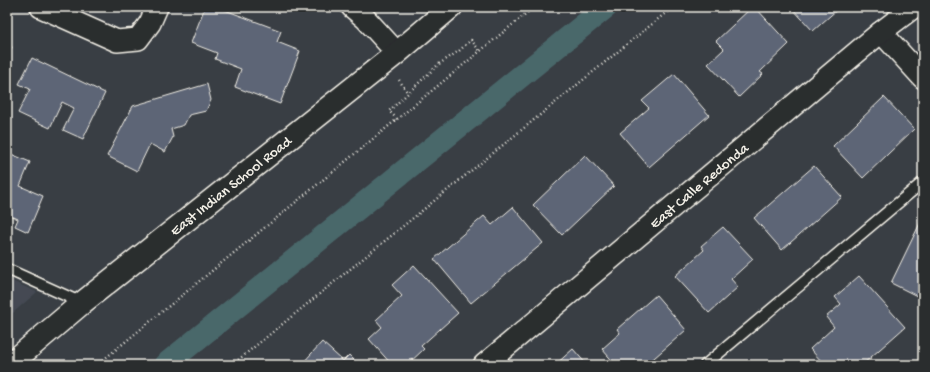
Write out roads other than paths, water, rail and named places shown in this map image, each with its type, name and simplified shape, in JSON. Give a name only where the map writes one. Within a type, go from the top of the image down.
[{"type":"main road","name":"East Indian School Road","points":[[9,365],[82,303],[397,53],[451,7]]},
{"type":"street","points":[[41,7],[117,41],[138,39],[150,23],[157,7]]},
{"type":"street","points":[[352,7],[365,18],[397,53]]},
{"type":"street","name":"East Calle Redonda","points":[[484,365],[881,32],[914,7]]},
{"type":"street","points":[[881,32],[923,78]]},
{"type":"lane","points":[[705,365],[923,182]]},
{"type":"lane","points":[[7,269],[82,303]]},
{"type":"waterway","points":[[165,365],[606,7]]}]
